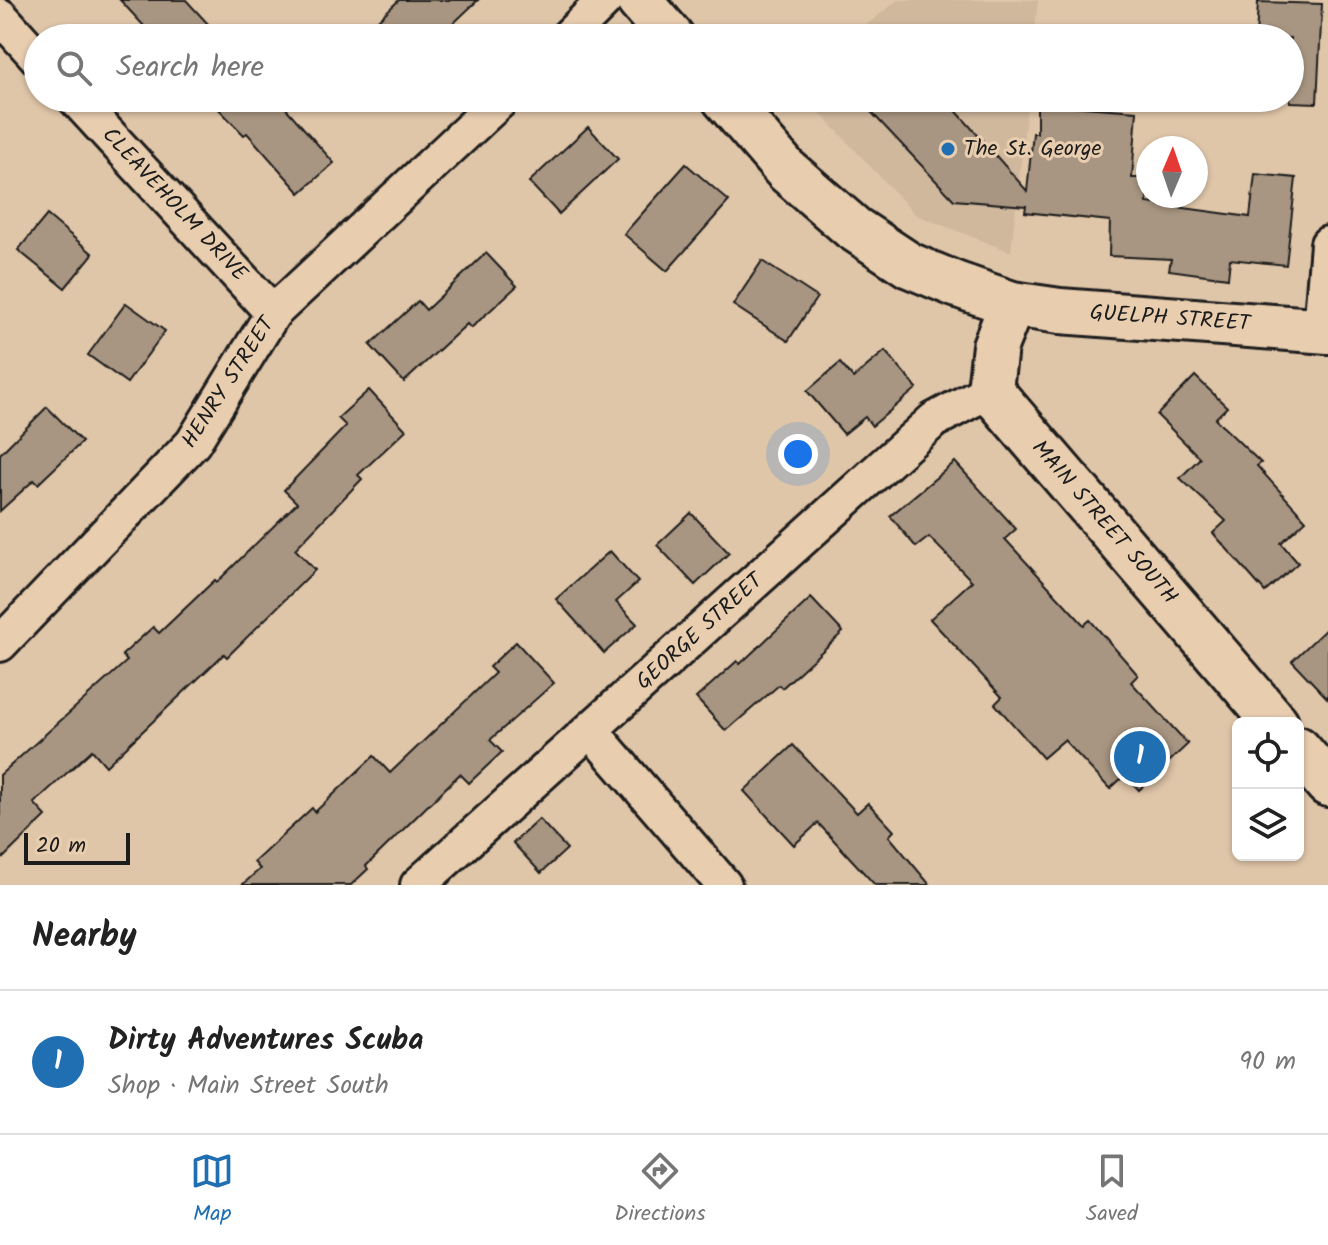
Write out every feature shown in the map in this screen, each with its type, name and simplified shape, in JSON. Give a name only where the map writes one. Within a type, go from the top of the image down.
[{"type":"main road","points":[[639,0],[660,24]]},
{"type":"main road","name":"GUELPH STREET","points":[[736,112],[786,170],[853,228],[909,265],[1012,304],[1060,311],[1324,331]]},
{"type":"main road","points":[[990,390],[995,346],[1012,304]]},
{"type":"main road","name":"MAIN STREET SOUTH","points":[[990,390],[1271,717]]},
{"type":"main road","points":[[1304,756],[1328,784]]},
{"type":"street","points":[[581,24],[605,0]]},
{"type":"street","points":[[2,23],[24,44]]},
{"type":"street","name":"CLEAVEHOLM DRIVE","points":[[88,112],[273,313]]},
{"type":"street","name":"HENRY STREET","points":[[0,644],[193,443],[273,313],[488,112]]},
{"type":"street","points":[[1324,331],[1328,244]]},
{"type":"street","name":"GEORGE STREET","points":[[418,885],[934,420],[990,390]]},
{"type":"street","points":[[591,731],[724,885]]},
{"type":"shaded area","points":[[898,0],[1038,0],[1035,24],[867,24]]},
{"type":"shaded area","points":[[819,112],[1026,112],[1011,252],[916,215]]},
{"type":"building","points":[[120,0],[186,0],[208,24],[142,24]]},
{"type":"building","points":[[399,0],[478,0],[453,24],[374,24]]},
{"type":"building","points":[[1258,2],[1322,4],[1317,103],[1304,103],[1304,24],[1257,24]]},
{"type":"building","points":[[222,112],[289,112],[334,163],[300,193],[247,133],[244,135]]},
{"type":"building","points":[[871,112],[957,112],[1027,191],[1033,133],[1037,133],[1037,112],[1137,112],[1132,178],[1136,178],[1136,208],[1184,208],[1250,217],[1255,174],[1296,178],[1286,265],[1230,259],[1228,278],[1169,270],[1171,259],[1109,256],[1110,221],[1025,212],[1026,206],[954,200]]},
{"type":"building","points":[[588,127],[618,159],[559,214],[529,182]]},
{"type":"building","points":[[686,164],[729,201],[667,271],[624,234]]},
{"type":"building","points":[[47,215],[93,254],[65,288],[18,250]]},
{"type":"building","points":[[486,253],[517,286],[471,328],[467,324],[404,382],[370,345],[418,301],[426,310]]},
{"type":"building","points":[[762,261],[817,297],[788,341],[733,305]]},
{"type":"building","points":[[126,303],[165,331],[127,383],[88,355]]},
{"type":"building","points":[[885,351],[917,388],[872,426],[865,417],[844,434],[807,391],[840,363],[853,378]]},
{"type":"building","points":[[1195,376],[1227,407],[1215,419],[1261,463],[1257,466],[1306,520],[1281,543],[1298,563],[1265,592],[1213,533],[1226,521],[1180,478],[1200,458],[1157,415]]},
{"type":"building","points":[[369,390],[406,430],[358,475],[362,479],[295,549],[315,570],[227,657],[224,654],[106,766],[92,750],[34,803],[46,816],[0,861],[0,775],[127,661],[122,655],[153,627],[159,633],[215,580],[217,582],[297,503],[284,490],[346,426],[338,418]]},
{"type":"building","points":[[47,407],[82,442],[38,484],[34,480],[0,511],[0,454]]},
{"type":"building","points":[[955,462],[1016,529],[1005,539],[1084,625],[1090,620],[1138,675],[1131,682],[1188,744],[1139,790],[1125,775],[1110,789],[1064,740],[1043,758],[995,704],[1002,697],[930,619],[972,581],[929,537],[916,547],[890,516]]},
{"type":"building","points":[[691,513],[729,553],[695,585],[657,545]]},
{"type":"building","points":[[610,551],[638,582],[616,602],[637,624],[604,653],[556,599]]},
{"type":"building","points":[[811,598],[843,632],[782,688],[779,685],[726,731],[696,698],[737,661],[740,664]]},
{"type":"building","points":[[1328,627],[1328,699],[1292,661]]},
{"type":"building","points":[[516,642],[554,683],[490,740],[502,752],[469,783],[460,774],[366,866],[368,869],[351,885],[242,885],[260,869],[254,862],[312,808],[315,812],[374,756],[390,773],[495,673],[489,667]]},
{"type":"building","points":[[793,745],[857,813],[868,803],[894,831],[889,836],[930,885],[875,885],[818,823],[794,845],[744,791]]},
{"type":"building","points":[[539,819],[567,849],[541,873],[513,843]]},
{"type":"place","name":"The St. George","points":[[948,149]]},
{"type":"place","name":"Dirty Adventures Scuba","points":[[1140,757]]}]
